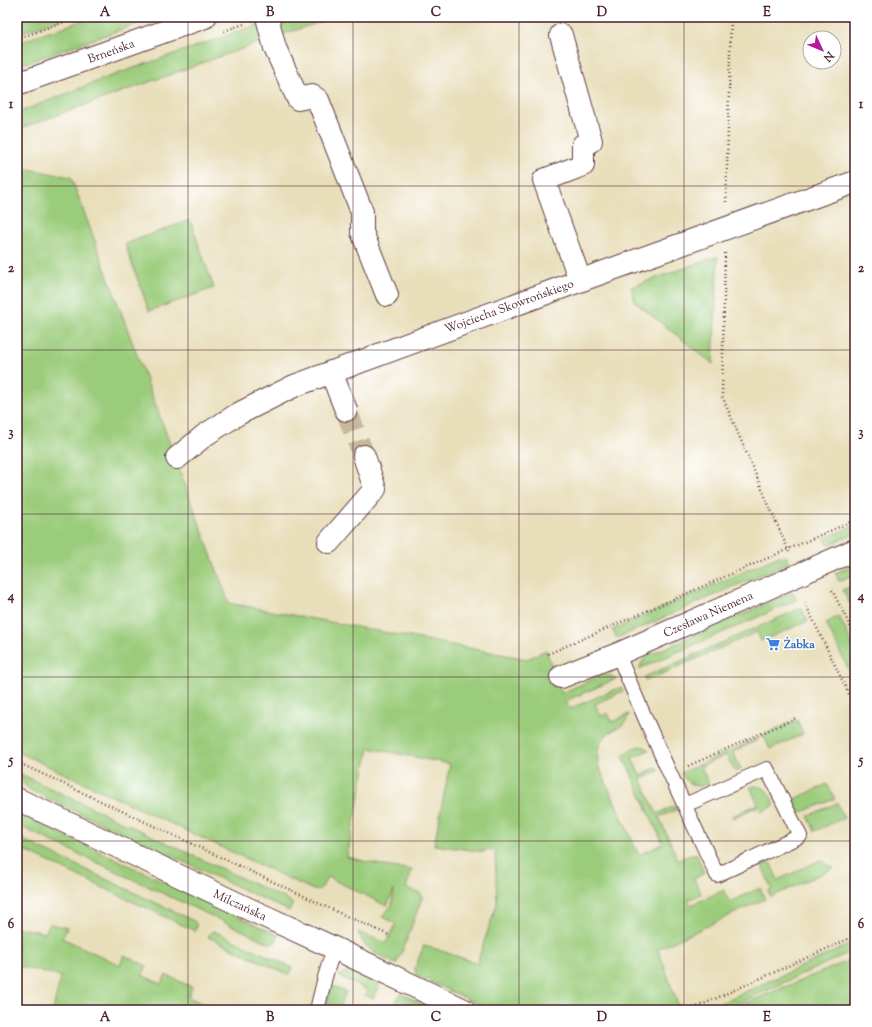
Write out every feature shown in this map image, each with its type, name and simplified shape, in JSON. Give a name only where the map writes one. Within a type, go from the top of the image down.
[{"type":"street","name":"Brneńska","points":[[17,84],[205,17]]},
{"type":"street","points":[[267,17],[274,48],[298,99],[312,96],[318,100],[362,212],[362,232],[387,295]]},
{"type":"street","points":[[560,35],[591,141],[583,145],[584,165],[544,180],[580,280]]},
{"type":"street","name":"Wojciecha Skowrońskiego","points":[[177,458],[206,435],[238,414],[294,386],[580,280],[855,182]]},
{"type":"street","points":[[331,372],[346,410]]},
{"type":"street","points":[[329,542],[375,489],[364,456]]},
{"type":"street","name":"Czesława Niemena","points":[[561,677],[618,654],[855,550]]},
{"type":"street","name":"Milczańska","points":[[17,799],[464,1010]]},
{"type":"lane","points":[[618,654],[630,683],[685,805],[717,875],[800,836],[767,768],[685,805]]},
{"type":"lane","points":[[317,1010],[334,948]]},
{"type":"path","points":[[17,39],[78,17]]},
{"type":"path","points":[[731,17],[722,396],[799,574]]},
{"type":"path","points":[[548,654],[855,520]]},
{"type":"path","points":[[832,590],[855,636]]},
{"type":"path","points":[[805,603],[855,707]]},
{"type":"path","points":[[839,685],[843,682]]},
{"type":"path","points":[[682,769],[796,718]]},
{"type":"path","points":[[17,762],[389,935]]},
{"type":"path","points":[[690,1010],[855,936]]},
{"type":"green space","points":[[17,17],[66,17],[17,34]]},
{"type":"green space","points":[[92,17],[157,17],[17,66],[17,43]]},
{"type":"green space","points":[[280,17],[335,17],[272,38],[17,130],[17,113],[108,77]]},
{"type":"green space","points":[[17,167],[71,177],[229,603],[527,659],[546,650],[562,693],[602,675],[612,676],[616,679],[565,701],[569,709],[621,687],[623,691],[595,704],[601,716],[608,713],[612,722],[629,714],[624,724],[609,733],[602,740],[598,748],[598,762],[639,855],[663,844],[623,756],[632,748],[642,746],[649,750],[632,758],[640,775],[657,767],[659,771],[641,779],[657,814],[674,806],[676,810],[659,817],[678,860],[696,853],[704,873],[694,879],[701,894],[688,900],[691,905],[724,890],[729,902],[760,888],[765,899],[658,949],[680,1010],[491,1010],[416,975],[415,968],[424,945],[477,963],[497,903],[495,851],[487,849],[485,852],[434,845],[450,764],[369,748],[347,857],[385,866],[412,870],[406,888],[420,893],[422,898],[396,964],[368,948],[358,932],[386,943],[396,924],[382,917],[392,905],[394,890],[387,906],[328,877],[322,887],[318,890],[313,890],[18,752]]},
{"type":"green space","points":[[190,220],[214,288],[149,311],[125,244]]},
{"type":"green space","points":[[718,256],[713,364],[635,302],[631,287]]},
{"type":"green space","points":[[855,525],[855,534],[828,545],[825,538]]},
{"type":"green space","points":[[779,556],[787,557],[790,562],[617,638],[612,630]]},
{"type":"green space","points":[[855,565],[855,574],[839,581],[835,573]]},
{"type":"green space","points":[[855,584],[855,601],[849,603],[843,590]]},
{"type":"green space","points":[[793,592],[797,600],[639,669],[647,656]]},
{"type":"green space","points":[[801,608],[808,621],[761,641],[757,632],[646,681],[644,677]]},
{"type":"green space","points":[[839,616],[855,650],[855,676],[852,677],[826,623]]},
{"type":"green space","points":[[797,720],[803,734],[770,749],[763,735]]},
{"type":"green space","points":[[758,738],[758,740],[733,752],[741,769],[735,772],[726,755],[701,767],[709,784],[700,786],[693,785],[686,780],[681,773]]},
{"type":"green space","points":[[18,773],[290,901],[292,907],[289,911],[30,790]]},
{"type":"green space","points":[[827,784],[835,799],[799,813],[793,800]]},
{"type":"green space","points":[[755,786],[766,790],[775,805],[761,812],[758,806],[733,818],[732,816],[758,804],[750,787]]},
{"type":"green space","points":[[837,803],[844,818],[815,831],[808,816]]},
{"type":"green space","points":[[17,813],[278,935],[276,942],[271,944],[17,825]]},
{"type":"green space","points":[[17,837],[194,921],[196,923],[195,931],[17,847]]},
{"type":"green space","points":[[820,860],[834,868],[771,897],[768,891],[772,889],[762,866],[770,862],[778,880]]},
{"type":"green space","points":[[50,924],[67,928],[62,938],[120,965],[124,955],[147,966],[142,975],[161,984],[166,975],[192,987],[188,997],[217,1010],[53,1010],[61,976],[17,966],[17,927],[45,933]]},
{"type":"green space","points":[[214,931],[293,968],[289,975],[208,937],[211,932]]},
{"type":"green space","points":[[855,942],[855,950],[724,1010],[705,1010]]},
{"type":"green space","points":[[855,958],[855,1010],[729,1010]]},
{"type":"green space","points":[[353,971],[380,984],[373,998],[365,995],[367,990],[339,976],[345,972]]},
{"type":"green space","points":[[332,986],[346,992],[339,1007],[343,1010],[325,1010]]},
{"type":"green space","points":[[400,993],[436,1010],[398,1010],[393,1008]]},
{"type":"tunnel","points":[[346,410],[364,456]]},
{"type":"place","name":"Żabka","points":[[773,644]]}]
